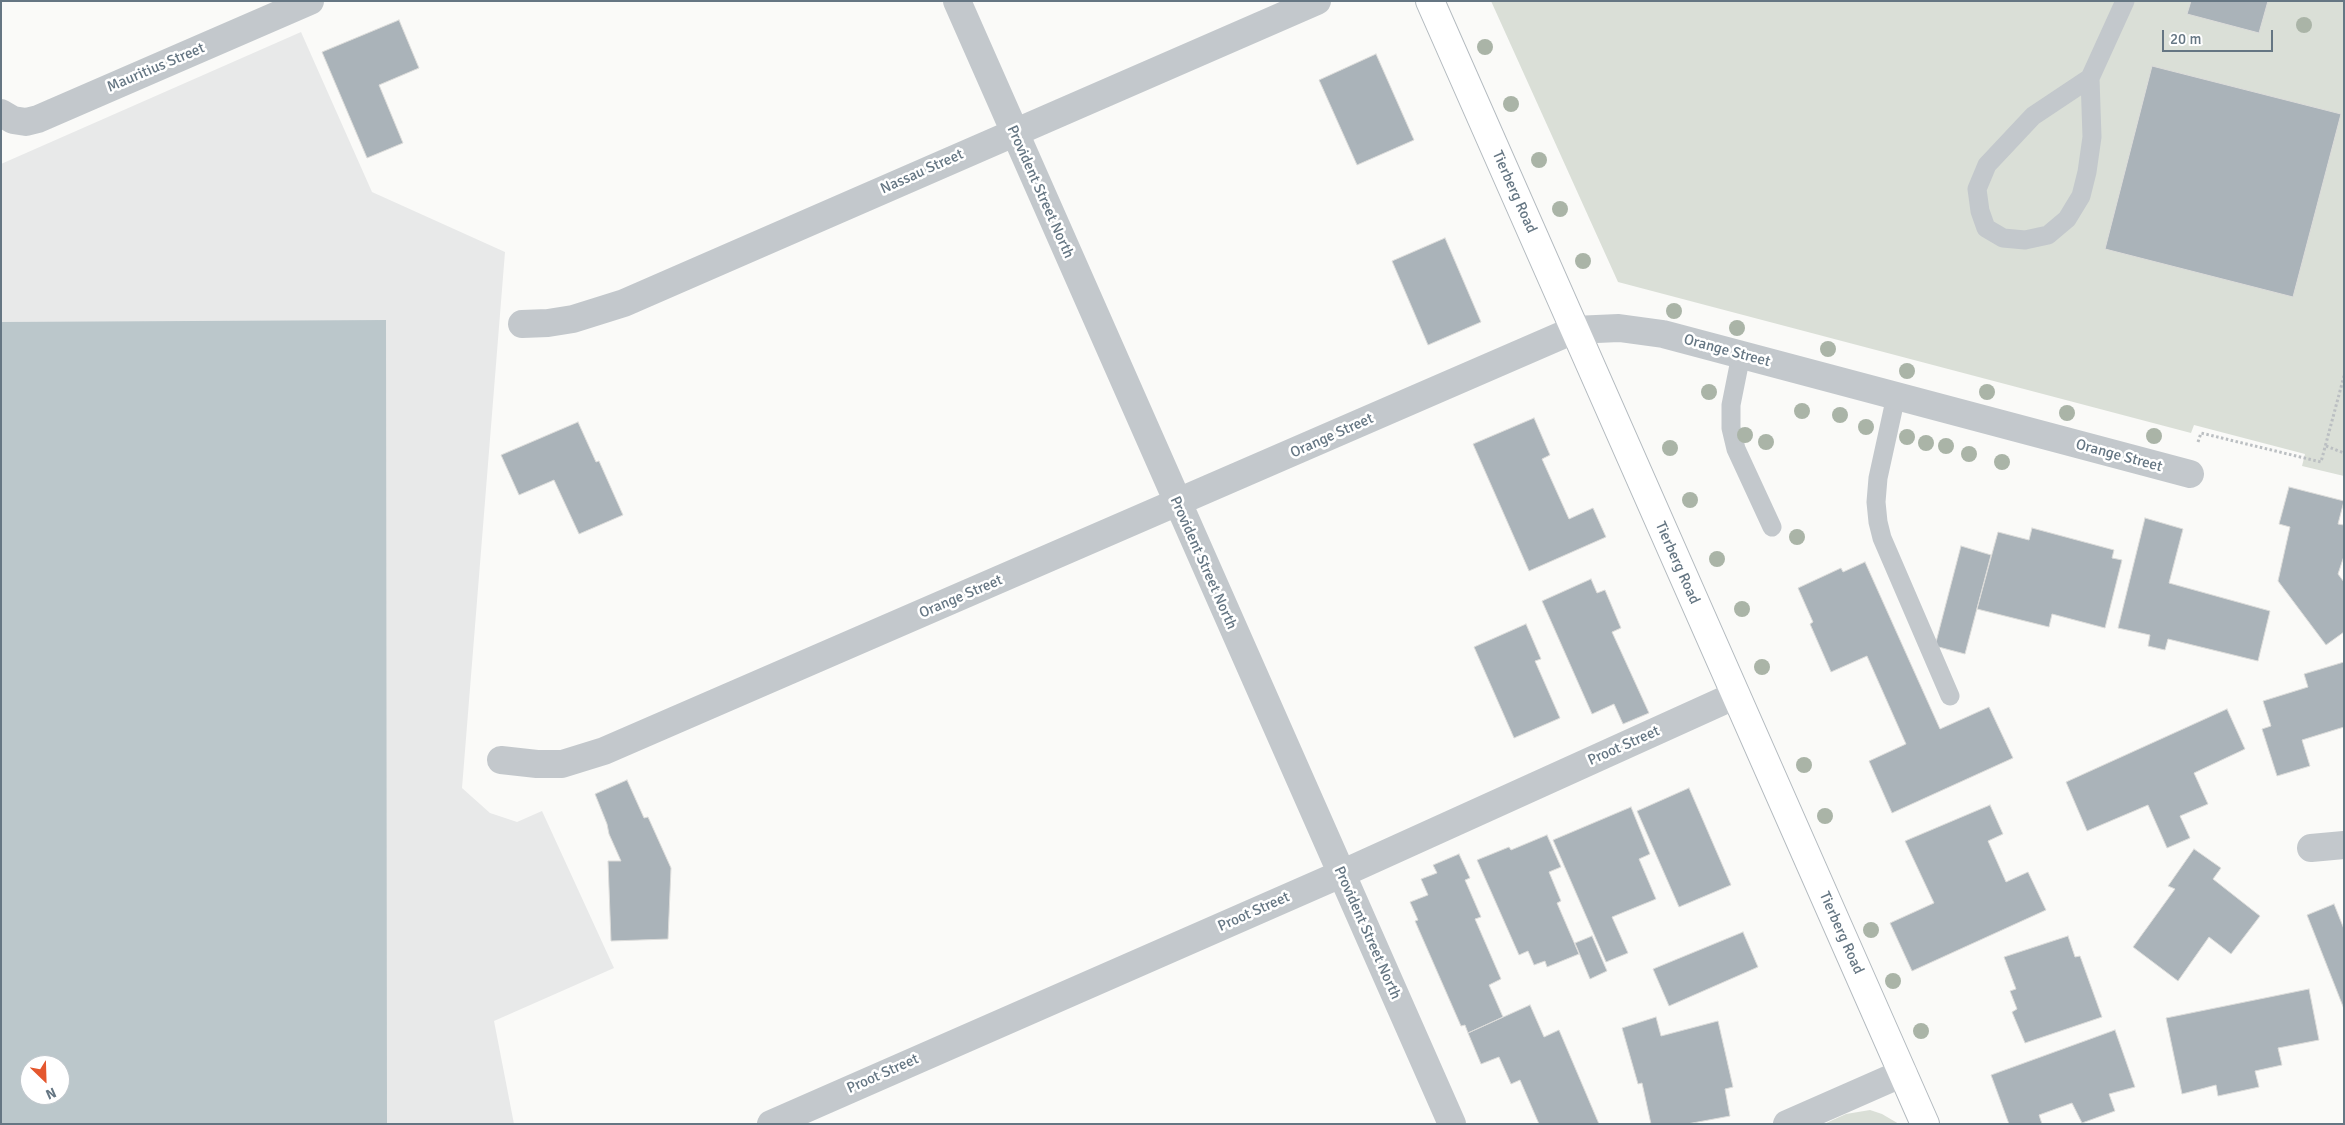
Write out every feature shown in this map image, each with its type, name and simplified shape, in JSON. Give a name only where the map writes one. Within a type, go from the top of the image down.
[{"type":"street","name":"Mauritius Street","points":[[1,113],[13,120],[26,122],[38,119],[310,1]]},
{"type":"street","name":"Provident Street North","points":[[957,1],[1177,504],[1452,1124]]},
{"type":"street","name":"Nassau Street","points":[[522,324],[548,323],[572,319],[624,303],[1317,1]]},
{"type":"street","name":"Tierberg Road","points":[[1430,1],[1926,1124]]},
{"type":"street","name":"Orange Street","points":[[501,760],[538,764],[562,764],[582,759],[1177,504],[1574,330],[1619,328],[1663,334],[2190,474]]},
{"type":"street","name":"Proot Street","points":[[771,1124],[1341,874],[1736,695]]},
{"type":"street","points":[[2311,848],[2344,845]]},
{"type":"street","points":[[1787,1124],[1903,1073]]},
{"type":"lane","points":[[2090,78],[2033,116],[1987,165],[1977,189],[1980,211],[1986,228],[2003,238],[2025,240],[2048,234],[2067,219],[2081,196],[2088,172],[2092,137],[2090,78],[2125,1]]},
{"type":"lane","points":[[1741,355],[1731,405],[1731,428],[1736,449],[1772,527]]},
{"type":"lane","points":[[1896,396],[1878,478],[1876,502],[1878,522],[1882,538],[1950,696]]},
{"type":"path","points":[[2190,474],[2200,433],[2321,462],[2344,376]]},
{"type":"path","points":[[2326,446],[2344,453]]},
{"type":"shaded area","points":[[1491,1],[2344,1],[2344,476],[2302,466],[2305,454],[2194,425],[2191,433],[1618,282]]},
{"type":"shaded area","points":[[301,32],[372,192],[505,252],[462,788],[490,813],[517,822],[542,811],[614,968],[494,1021],[514,1124],[1,1124],[1,164]]},
{"type":"shaded area","points":[[386,320],[387,1124],[1,1124],[1,322]]},
{"type":"shaded area","points":[[1870,1110],[1882,1114],[1899,1124],[1824,1124],[1846,1114]]},
{"type":"building","points":[[2191,1],[2268,1],[2259,33],[2187,14]]},
{"type":"building","points":[[399,20],[419,68],[379,85],[403,143],[367,158],[322,52]]},
{"type":"building","points":[[1376,54],[1414,140],[1357,165],[1319,80]]},
{"type":"building","points":[[2152,66],[2341,114],[2293,297],[2105,249]]},
{"type":"building","points":[[1445,238],[1481,322],[1428,345],[1392,261]]},
{"type":"building","points":[[1534,418],[1550,455],[1542,459],[1569,519],[1593,508],[1606,537],[1529,571],[1473,444]]},
{"type":"building","points":[[578,422],[596,462],[599,461],[623,515],[579,534],[554,480],[519,495],[501,455]]},
{"type":"building","points":[[2289,487],[2344,501],[2338,524],[2344,525],[2344,556],[2338,574],[2344,582],[2344,632],[2326,645],[2278,581],[2290,527],[2279,524]]},
{"type":"building","points":[[2145,518],[2183,529],[2169,583],[2270,611],[2258,661],[2168,639],[2165,650],[2148,646],[2150,635],[2118,628]]},
{"type":"building","points":[[2032,528],[2114,550],[2112,558],[2122,560],[2105,628],[2052,614],[2049,627],[1977,609],[1998,532],[2029,540]]},
{"type":"building","points":[[1961,546],[1991,555],[1965,654],[1935,646]]},
{"type":"building","points":[[1865,562],[1940,729],[1989,707],[2013,758],[1892,813],[1869,761],[1906,744],[1867,656],[1831,672],[1810,624],[1813,622],[1798,588],[1841,568],[1843,572]]},
{"type":"building","points":[[1591,579],[1597,593],[1605,590],[1621,628],[1612,632],[1649,713],[1623,724],[1614,704],[1592,714],[1542,601]]},
{"type":"building","points":[[1526,624],[1541,659],[1535,661],[1560,718],[1514,738],[1474,647]]},
{"type":"building","points":[[2344,662],[2344,727],[2302,740],[2310,766],[2277,776],[2262,729],[2271,726],[2263,701],[2308,687],[2304,674]]},
{"type":"building","points":[[2227,709],[2245,749],[2194,773],[2208,804],[2180,816],[2190,838],[2167,848],[2148,805],[2087,831],[2066,782]]},
{"type":"building","points":[[627,780],[644,818],[648,817],[671,868],[668,939],[611,941],[608,861],[621,861],[595,794]]},
{"type":"building","points":[[1689,788],[1731,885],[1679,907],[1637,811]]},
{"type":"building","points":[[1990,805],[2003,834],[1988,841],[2006,882],[2028,872],[2046,910],[1912,971],[1890,923],[1934,903],[1905,841]]},
{"type":"building","points":[[1631,807],[1650,854],[1639,859],[1656,899],[1612,917],[1628,953],[1606,962],[1553,840]]},
{"type":"building","points":[[1547,835],[1561,867],[1549,872],[1561,901],[1557,903],[1579,954],[1547,967],[1545,961],[1534,965],[1528,951],[1519,955],[1477,860],[1509,847],[1511,850]]},
{"type":"building","points":[[2194,849],[2221,868],[2213,879],[2260,916],[2231,954],[2209,937],[2178,981],[2133,947],[2175,889],[2168,886]]},
{"type":"building","points":[[1459,854],[1470,878],[1465,880],[1481,917],[1475,919],[1501,979],[1489,985],[1503,1017],[1468,1033],[1465,1025],[1461,1026],[1415,921],[1418,920],[1410,902],[1428,895],[1421,879],[1437,873],[1433,865]]},
{"type":"building","points":[[2334,904],[2344,929],[2344,1009],[2307,915]]},
{"type":"building","points":[[1743,932],[1758,967],[1669,1006],[1653,969]]},
{"type":"building","points":[[1592,936],[1607,971],[1590,979],[1575,943]]},
{"type":"building","points":[[2068,936],[2075,957],[2080,956],[2102,1017],[2025,1043],[2012,1012],[2017,1009],[2010,991],[2016,989],[2004,957]]},
{"type":"building","points":[[2309,989],[2319,1040],[2278,1048],[2282,1065],[2255,1071],[2259,1087],[2218,1096],[2216,1085],[2182,1094],[2166,1018]]},
{"type":"building","points":[[1530,1005],[1544,1037],[1559,1030],[1599,1124],[1539,1124],[1520,1080],[1511,1084],[1499,1057],[1481,1064],[1468,1033]]},
{"type":"building","points":[[1656,1017],[1661,1036],[1718,1021],[1733,1087],[1725,1089],[1730,1116],[1687,1124],[1651,1124],[1642,1083],[1638,1084],[1622,1028]]},
{"type":"building","points":[[2115,1030],[2135,1087],[2109,1094],[2115,1111],[2082,1123],[2072,1103],[2039,1115],[2042,1124],[2009,1124],[1991,1075]]}]
